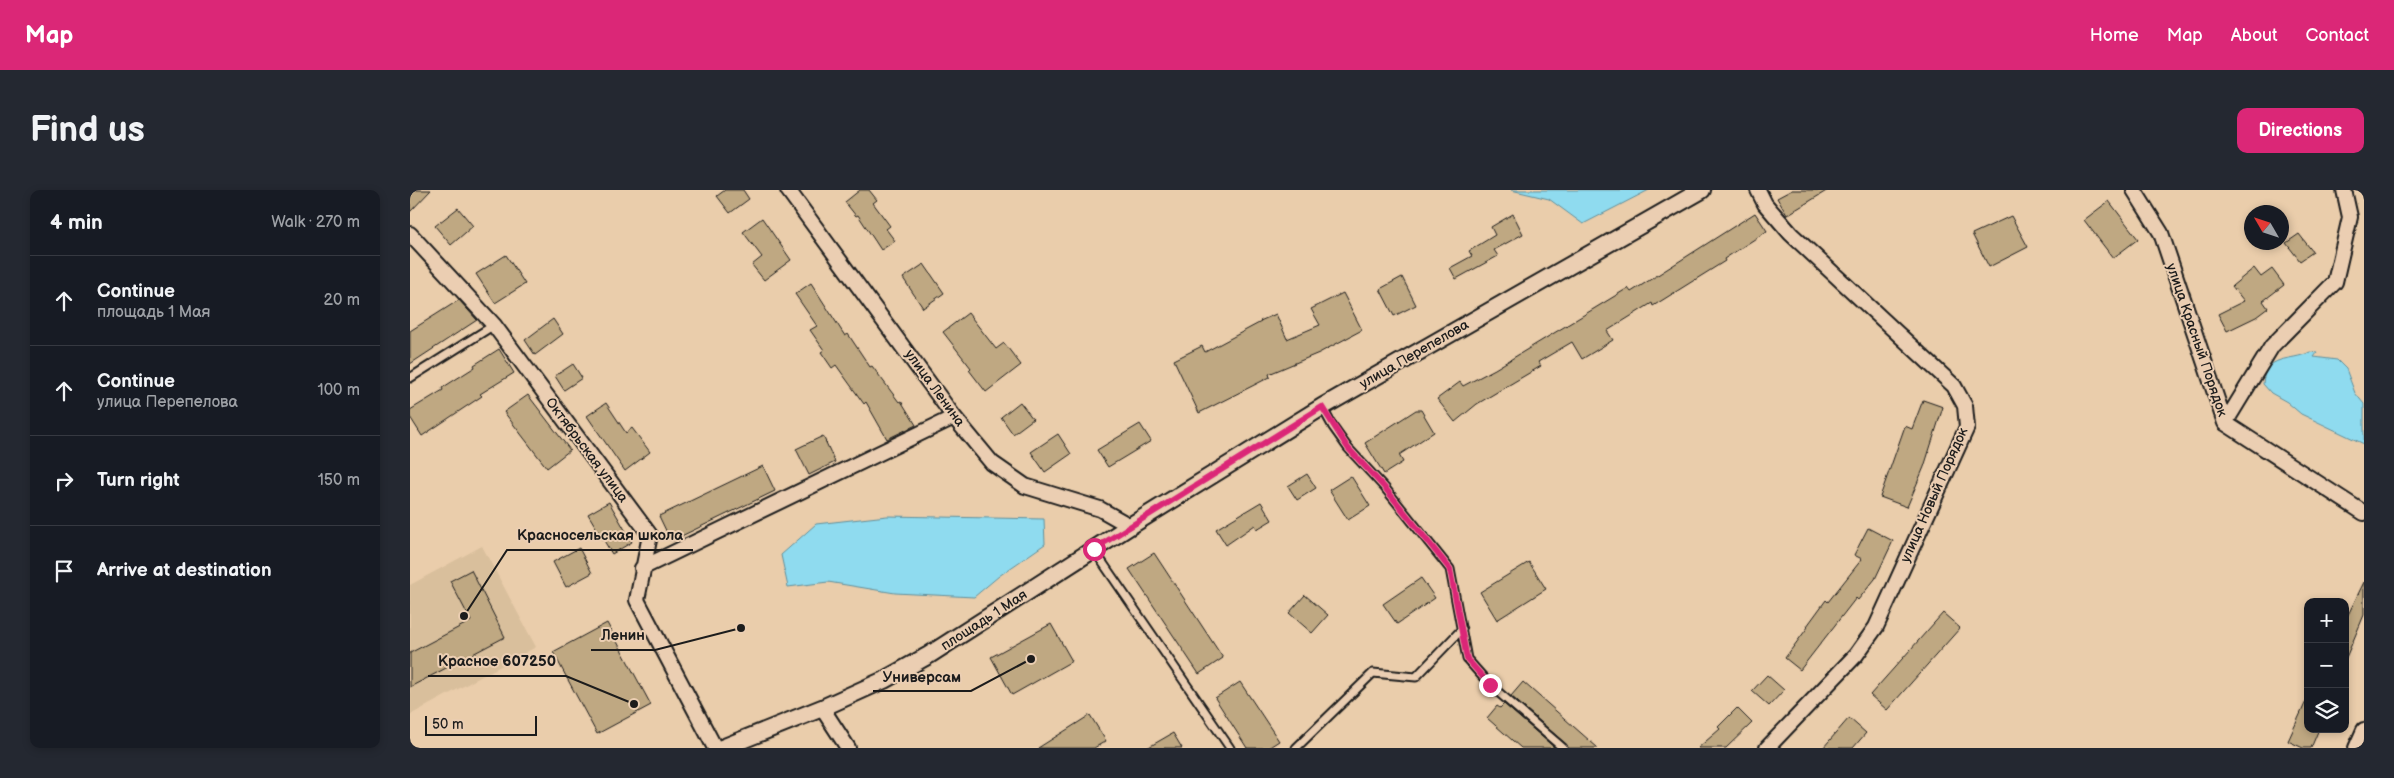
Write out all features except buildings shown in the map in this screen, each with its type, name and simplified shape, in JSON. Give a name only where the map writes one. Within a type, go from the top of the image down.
[{"type":"street","name":"улица Ленина","points":[[788,190],[954,417],[992,463],[1025,486],[1100,509],[1130,526]]},
{"type":"street","name":"улица Перепелова","points":[[1130,526],[1322,407],[1702,190]]},
{"type":"street","name":"улица Новый Порядок","points":[[1758,190],[1765,204],[1791,234],[1954,386],[1965,406],[1967,426],[1876,626],[1856,655],[1767,748]]},
{"type":"street","name":"улица Красный Порядок","points":[[2134,190],[2161,233],[2225,423],[2364,513]]},
{"type":"street","points":[[2225,423],[2272,346],[2335,282],[2350,217],[2344,190]]},
{"type":"street","name":"Октябрьская улица","points":[[410,234],[494,325],[650,535],[637,600],[715,748]]},
{"type":"street","points":[[642,568],[954,417]]},
{"type":"street","name":"площадь 1 Мая","points":[[722,748],[822,708],[884,680],[929,655],[1130,526]]},
{"type":"street","points":[[822,708],[848,748]]},
{"type":"street","points":[[2356,748],[2364,730]]},
{"type":"lane","points":[[410,378],[494,325]]},
{"type":"lane","points":[[1322,407],[1348,448],[1385,488],[1450,569],[1467,659],[1490,685],[1563,748]]},
{"type":"lane","points":[[1094,549],[1230,748]]},
{"type":"lane","points":[[1296,748],[1373,673],[1416,677],[1462,629]]},
{"type":"shaded area","points":[[482,546],[536,647],[410,715],[410,585]]},
{"type":"water","points":[[1511,190],[1649,190],[1583,224],[1549,199]]},
{"type":"water","points":[[2310,352],[2317,353],[2314,357],[2337,360],[2346,369],[2355,393],[2364,404],[2364,444],[2301,414],[2287,402],[2271,393],[2263,384],[2265,374],[2274,363]]},
{"type":"water","points":[[887,516],[1044,519],[1045,544],[999,576],[974,597],[895,593],[828,582],[788,587],[781,555],[816,524]]},
{"type":"place","name":"Красносельская школа","points":[[464,616]]},
{"type":"place","name":"Ленин","points":[[741,628]]},
{"type":"place","name":"Универсам","points":[[1031,659]]},
{"type":"place","name":"Красное 607250","points":[[634,704]]},
{"type":"route","points":[[1094,549],[1322,407],[1333,428],[1348,448],[1385,488],[1450,569],[1467,659],[1490,685]]}]
